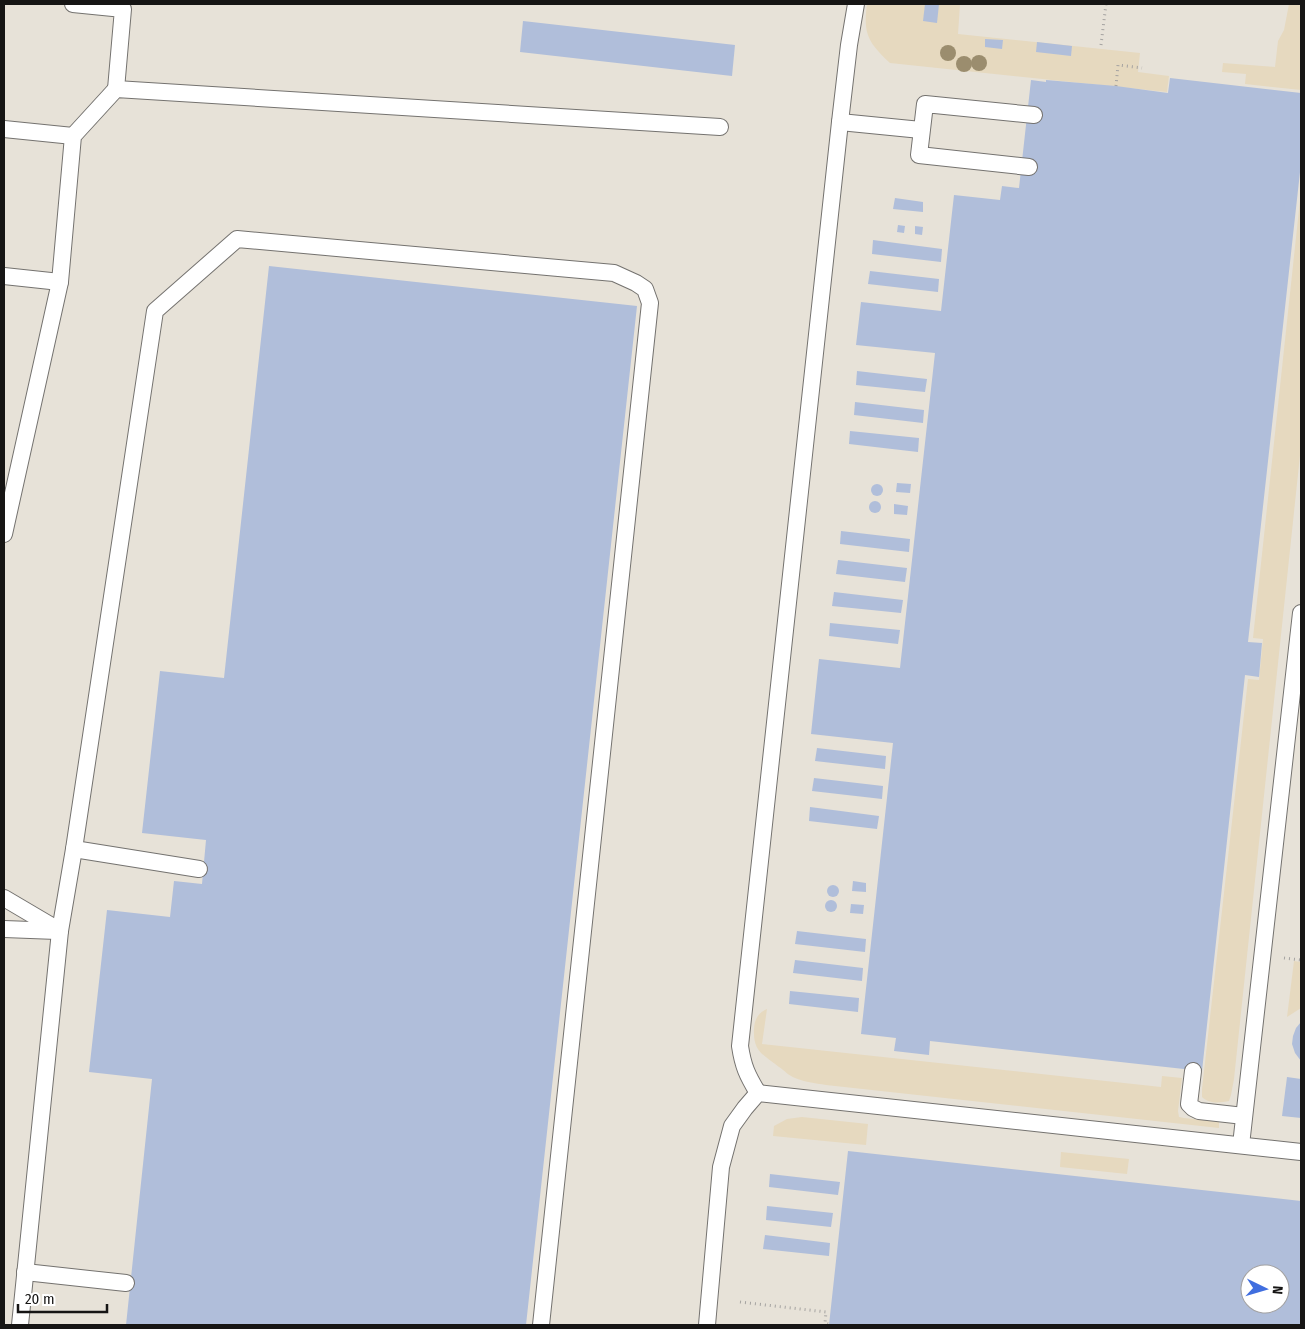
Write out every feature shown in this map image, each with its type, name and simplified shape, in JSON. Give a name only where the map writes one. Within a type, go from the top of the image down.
[{"type":"lane","points":[[4,534],[60,282],[72,136],[116,89],[124,9],[72,4]]},
{"type":"lane","points":[[758,1093],[743,1063],[740,1046],[840,122],[856,4]]},
{"type":"lane","points":[[116,89],[720,127]]},
{"type":"lane","points":[[1029,167],[919,156],[921,130],[925,104],[1034,115]]},
{"type":"lane","points":[[840,122],[921,130]]},
{"type":"lane","points":[[4,128],[72,136]]},
{"type":"lane","points":[[20,1325],[60,931],[155,311],[237,239],[614,273],[636,282],[646,289],[650,303],[541,1325]]},
{"type":"lane","points":[[4,276],[60,282]]},
{"type":"lane","points":[[1241,1145],[1301,613]]},
{"type":"lane","points":[[74,849],[199,869]]},
{"type":"lane","points":[[4,898],[60,931]]},
{"type":"lane","points":[[4,930],[60,931]]},
{"type":"lane","points":[[1192,1071],[1189,1104],[1193,1108],[1199,1111],[1244,1116]]},
{"type":"lane","points":[[758,1093],[1301,1152]]},
{"type":"lane","points":[[707,1325],[721,1167],[732,1126],[758,1093]]},
{"type":"lane","points":[[25,1272],[126,1283]]},
{"type":"path","points":[[1101,45],[1106,4]]},
{"type":"path","points":[[1116,86],[1118,65],[1142,68]]},
{"type":"path","points":[[740,1302],[826,1312],[825,1323],[828,1324]]},
{"type":"shaded area","points":[[4,4],[1301,4],[1301,1325],[4,1325]]},
{"type":"shaded area","points":[[867,4],[960,4],[958,34],[1140,53],[1138,72],[1169,76],[1167,92],[890,63],[869,37],[866,23]]},
{"type":"shaded area","points":[[1289,4],[1301,4],[1301,90],[1245,84],[1246,74],[1222,72],[1223,63],[1275,67],[1278,41],[1284,30]]},
{"type":"shaded area","points":[[1301,191],[1301,446],[1234,1079],[1229,1101],[1215,1102],[1208,1101],[1202,1097],[1202,1089],[1248,679],[1259,680],[1263,639],[1253,638]]},
{"type":"shaded area","points":[[1294,961],[1301,962],[1301,1008],[1287,1017]]},
{"type":"shaded area","points":[[767,1009],[762,1044],[1161,1087],[1162,1076],[1182,1078],[1179,1117],[1219,1122],[1219,1128],[826,1085],[802,1080],[793,1077],[764,1056],[755,1043],[754,1030],[757,1017]]},
{"type":"shaded area","points":[[802,1117],[868,1124],[866,1145],[773,1136],[774,1126],[787,1119]]},
{"type":"shaded area","points":[[1061,1152],[1129,1159],[1127,1174],[1060,1167]]},
{"type":"building","points":[[925,4],[939,4],[937,23],[923,21]]},
{"type":"building","points":[[523,21],[735,45],[732,76],[520,52]]},
{"type":"building","points":[[985,39],[1003,40],[1002,49],[985,47]]},
{"type":"building","points":[[1037,42],[1072,46],[1071,56],[1036,52]]},
{"type":"building","points":[[1170,78],[1301,93],[1301,163],[1248,642],[1262,643],[1259,677],[1245,675],[1202,1071],[930,1041],[929,1055],[894,1051],[896,1038],[861,1034],[893,743],[811,734],[819,659],[900,668],[935,353],[856,345],[861,302],[941,311],[954,195],[1000,200],[1002,186],[1019,188],[1031,80],[1116,86],[1168,93]]},
{"type":"building","points":[[895,198],[923,202],[923,212],[893,209]]},
{"type":"building","points":[[898,225],[905,226],[904,233],[897,232]]},
{"type":"building","points":[[915,226],[923,227],[922,235],[915,234]]},
{"type":"building","points":[[873,240],[942,249],[941,262],[872,254]]},
{"type":"building","points":[[269,266],[637,306],[526,1325],[126,1325],[152,1079],[89,1072],[107,910],[170,917],[174,881],[202,884],[206,840],[142,833],[160,671],[224,678]]},
{"type":"building","points":[[870,271],[939,279],[938,292],[868,284]]},
{"type":"building","points":[[857,371],[927,379],[925,392],[856,385]]},
{"type":"building","points":[[855,402],[924,410],[923,423],[854,415]]},
{"type":"building","points":[[850,431],[919,438],[918,452],[849,444]]},
{"type":"building","points":[[897,483],[911,484],[910,493],[896,492]]},
{"type":"building","points":[[879,484],[882,485],[882,495],[875,496],[872,495],[871,488],[872,485]]},
{"type":"building","points":[[877,501],[880,502],[880,512],[873,513],[870,512],[869,505],[870,502]]},
{"type":"building","points":[[894,504],[908,506],[907,515],[894,514]]},
{"type":"building","points":[[841,531],[910,539],[909,552],[840,544]]},
{"type":"building","points":[[838,560],[907,568],[905,582],[836,574]]},
{"type":"building","points":[[834,592],[903,600],[901,613],[832,606]]},
{"type":"building","points":[[830,623],[900,630],[898,644],[829,636]]},
{"type":"building","points":[[817,748],[886,756],[885,769],[815,761]]},
{"type":"building","points":[[814,778],[883,786],[882,799],[812,791]]},
{"type":"building","points":[[810,807],[879,816],[877,829],[809,821]]},
{"type":"building","points":[[853,881],[866,883],[866,892],[852,891]]},
{"type":"building","points":[[835,885],[838,886],[838,896],[831,897],[828,896],[827,889],[828,886]]},
{"type":"building","points":[[833,900],[836,901],[836,911],[829,912],[826,911],[825,904],[826,901]]},
{"type":"building","points":[[851,904],[864,905],[863,914],[850,913]]},
{"type":"building","points":[[797,931],[866,939],[865,952],[795,944]]},
{"type":"building","points":[[795,960],[863,968],[862,981],[793,973]]},
{"type":"building","points":[[790,991],[859,998],[858,1012],[789,1004]]},
{"type":"building","points":[[1301,1022],[1301,1061],[1295,1053],[1292,1044],[1296,1028]]},
{"type":"building","points":[[1287,1077],[1301,1079],[1301,1118],[1282,1116]]},
{"type":"building","points":[[848,1151],[1301,1201],[1301,1325],[829,1325]]},
{"type":"building","points":[[770,1174],[840,1182],[838,1195],[769,1187]]},
{"type":"building","points":[[767,1206],[833,1213],[831,1227],[766,1220]]},
{"type":"building","points":[[765,1235],[830,1243],[829,1256],[763,1249]]}]
